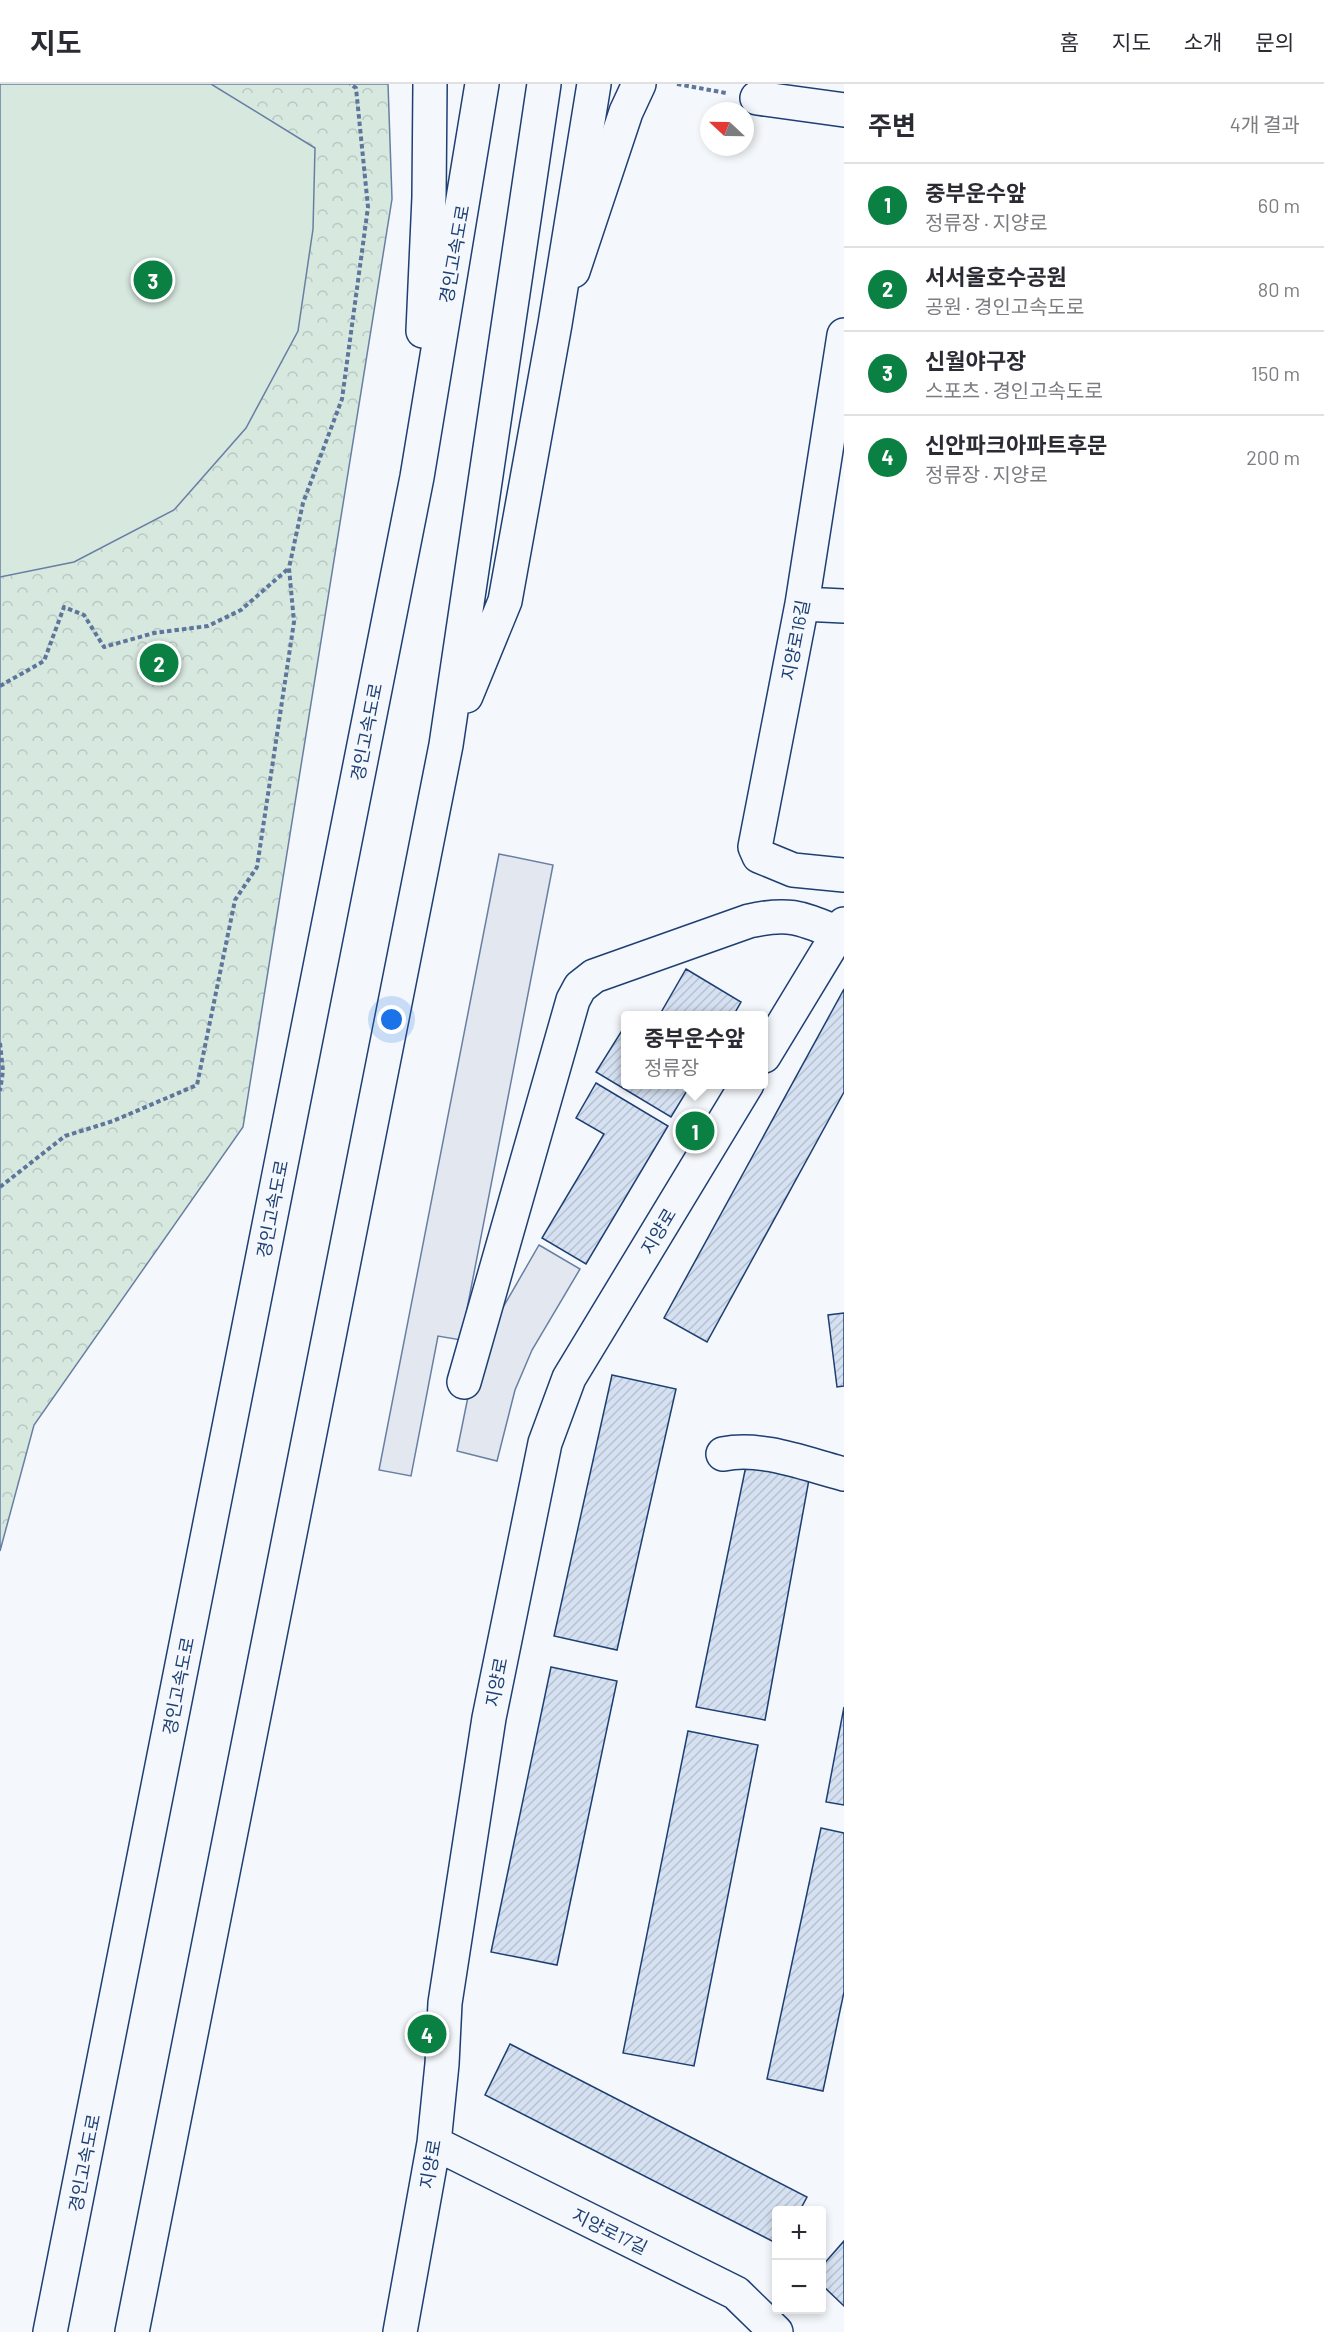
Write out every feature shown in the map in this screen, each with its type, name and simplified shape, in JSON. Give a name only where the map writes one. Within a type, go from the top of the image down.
[{"type":"main road","points":[[417,477],[429,197],[430,84]]},
{"type":"main road","name":"경인고속도로","points":[[50,2332],[417,477],[482,84]]},
{"type":"main road","points":[[132,2332],[446,745],[544,84]]},
{"type":"main road","points":[[446,745],[505,601],[555,324],[594,84]]},
{"type":"main road","points":[[555,324],[626,112],[639,84]]},
{"type":"main road","points":[[757,98],[844,110]]},
{"type":"main road","name":"지양로16길","points":[[844,335],[838,416],[756,842],[756,852],[765,860],[793,870],[844,874]]},
{"type":"main road","points":[[802,604],[844,606]]},
{"type":"main road","points":[[464,1382],[573,1000],[580,987],[594,976],[749,921],[772,916],[800,918],[841,929],[768,1049]]},
{"type":"main road","name":"지양로","points":[[400,2332],[434,2143],[440,2098],[446,1995],[489,1718],[545,1443],[569,1377],[744,1089]]},
{"type":"main road","points":[[723,1454],[737,1451],[758,1452],[844,1474]]},
{"type":"main road","name":"지양로17길","points":[[434,2143],[736,2293],[776,2332]]},
{"type":"path","points":[[0,1187],[65,1136],[113,1121],[197,1085],[235,900],[257,867],[294,622],[289,568],[303,503],[342,399],[368,207],[357,88],[350,84]]},
{"type":"path","points":[[677,84],[757,98]]},
{"type":"path","points":[[0,686],[44,661],[64,607],[84,615],[104,646],[154,633],[208,626],[241,610],[289,568]]},
{"type":"path","points":[[0,1043],[3,1071],[0,1091]]},
{"type":"green space","points":[[0,84],[388,84],[392,199],[243,1127],[34,1425],[0,1551]]},
{"type":"green space","points":[[0,84],[211,84],[315,148],[313,229],[298,331],[246,428],[174,510],[74,562],[0,577]]},
{"type":"shaded area","points":[[499,854],[553,865],[461,1340],[438,1336],[411,1476],[379,1470]]},
{"type":"shaded area","points":[[539,1245],[580,1269],[532,1350],[515,1390],[497,1461],[457,1451],[471,1382],[490,1330]]},
{"type":"building","points":[[686,969],[741,1002],[736,1011],[662,1011]]},
{"type":"building","points":[[844,989],[844,1092],[707,1342],[664,1318]]},
{"type":"building","points":[[621,1032],[621,1087],[596,1072]]},
{"type":"building","points":[[596,1083],[668,1126],[586,1264],[542,1238],[604,1134],[576,1118]]},
{"type":"building","points":[[624,1089],[688,1089],[671,1117]]},
{"type":"building","points":[[844,1313],[844,1386],[837,1387],[828,1315]]},
{"type":"building","points":[[612,1375],[676,1389],[617,1650],[554,1636]]},
{"type":"building","points":[[747,1461],[810,1474],[765,1720],[696,1707]]},
{"type":"building","points":[[551,1667],[617,1681],[557,1965],[491,1952]]},
{"type":"building","points":[[844,1707],[844,1805],[826,1802]]},
{"type":"building","points":[[688,1731],[758,1745],[694,2066],[623,2053]]},
{"type":"building","points":[[821,1828],[844,1833],[844,1992],[823,2091],[767,2079]]},
{"type":"building","points":[[510,2044],[807,2197],[802,2206],[772,2206],[772,2241],[485,2095]]},
{"type":"building","points":[[844,2241],[844,2306],[826,2289],[826,2261]]},
{"type":"place","name":"신월야구장","points":[[153,280]]},
{"type":"place","name":"서서울호수공원","points":[[159,663]]},
{"type":"place","name":"중부운수앞","points":[[695,1131]]},
{"type":"place","name":"신안파크아파트후문","points":[[427,2034]]}]
